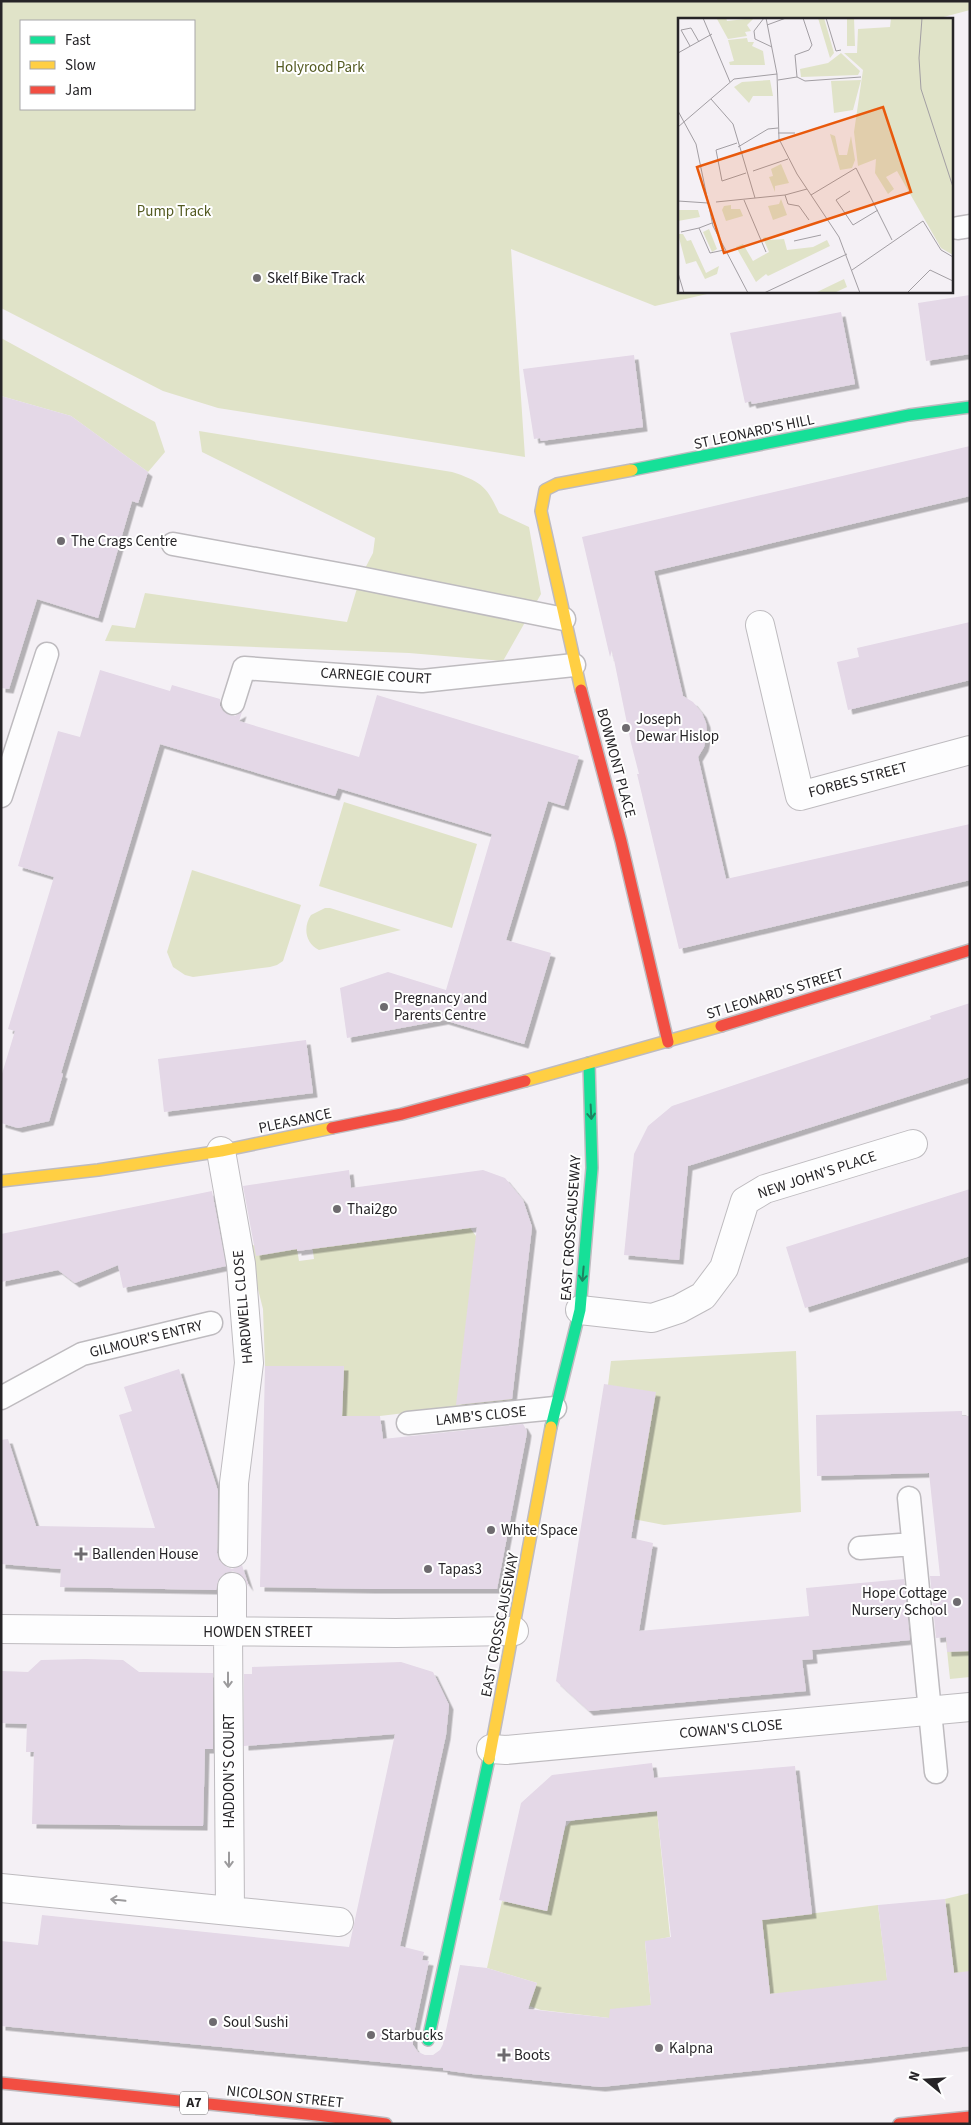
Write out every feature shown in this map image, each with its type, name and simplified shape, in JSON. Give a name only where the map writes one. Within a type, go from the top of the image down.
[{"type":"street","name":"ST LEONARD'S HILL","points":[[545,490],[557,484],[694,459],[909,414],[970,407]]},
{"type":"street","name":"BOWMONT PLACE","points":[[545,490],[541,511],[574,665],[621,841],[668,1042]]},
{"type":"street","name":"FORBES STREET","points":[[760,626],[800,796],[970,750]]},
{"type":"street","name":"ST LEONARD'S STREET","points":[[589,1064],[668,1042],[970,950]]},
{"type":"street","name":"PLEASANCE","points":[[1,1181],[98,1170],[221,1151],[402,1114],[589,1064]]},
{"type":"street","name":"EAST CROSSCAUSEWAY","points":[[428,2040],[491,1749],[555,1408],[580,1310],[592,1168],[589,1064]]},
{"type":"street","name":"NEW JOHN'S PLACE","points":[[580,1310],[652,1318],[680,1309],[703,1296],[724,1268],[745,1201],[765,1189],[913,1144]]},
{"type":"street","name":"HARDWELL CLOSE","points":[[221,1151],[240,1264],[249,1363],[234,1483],[233,1554]]},
{"type":"street","points":[[230,1631],[232,1587]]},
{"type":"street","name":"HOWDEN STREET","points":[[1,1629],[396,1633],[514,1631]]},
{"type":"street","name":"HADDON'S COURT","points":[[230,1631],[230,1911]]},
{"type":"street","name":"COWAN'S CLOSE","points":[[491,1749],[506,1750],[970,1706]]},
{"type":"street","points":[[1,1888],[339,1922]]},
{"type":"street","name":"NICOLSON STREET","points":[[1,2083],[317,2115],[386,2124]]},
{"type":"street","points":[[899,2124],[942,2122],[970,2117]]},
{"type":"lane","points":[[173,544],[360,578],[564,619]]},
{"type":"lane","points":[[1,796],[47,654]]},
{"type":"lane","name":"CARNEGIE COURT","points":[[233,703],[244,668],[422,681],[574,665]]},
{"type":"lane","name":"GILMOUR'S ENTRY","points":[[1,1398],[82,1354],[211,1323]]},
{"type":"lane","name":"LAMB'S CLOSE","points":[[408,1424],[555,1408]]},
{"type":"lane","points":[[909,1498],[936,1772]]},
{"type":"lane","points":[[860,1548],[913,1544]]},
{"type":"green space","points":[[1,1],[970,1],[970,10],[940,18],[678,18],[678,292],[716,292],[655,306],[511,249],[525,457],[218,408],[163,391],[1,308]]},
{"type":"green space","points":[[1,338],[155,422],[165,452],[148,472],[71,416],[1,396]]},
{"type":"green space","points":[[199,431],[452,472],[469,478],[482,486],[491,496],[499,513],[529,527],[541,594],[503,661],[409,653],[105,641],[112,625],[135,628],[145,593],[347,622],[360,578],[373,553],[375,538],[202,452]]},
{"type":"green space","points":[[344,802],[477,844],[452,928],[319,886]]},
{"type":"green space","points":[[192,870],[301,905],[283,961],[270,967],[193,977],[185,975],[173,967],[167,952]]},
{"type":"green space","points":[[325,908],[401,930],[319,950],[308,939],[306,930],[311,915]]},
{"type":"green space","points":[[470,1228],[476,1236],[512,1392],[512,1400],[380,1416],[342,1416],[344,1366],[265,1366],[263,1309],[247,1246],[263,1244],[297,1249],[299,1261],[314,1259],[311,1237]]},
{"type":"green space","points":[[796,1351],[801,1512],[664,1525],[633,1519],[608,1385],[611,1361]]},
{"type":"green space","points":[[970,1639],[970,1677],[950,1679],[946,1641]]},
{"type":"green space","points":[[657,1811],[670,1937],[645,1942],[651,2005],[609,2018],[541,2010],[529,2006],[537,1983],[487,1968],[502,1901],[547,1911],[565,1828],[571,1821]]},
{"type":"green space","points":[[970,1893],[970,1971],[955,1981],[945,1899]]},
{"type":"green space","points":[[878,1905],[888,1987],[770,1994],[762,1920]]},
{"type":"building","points":[[970,295],[970,354],[926,361],[918,303]]},
{"type":"building","points":[[841,312],[855,384],[752,404],[751,401],[745,403],[730,333]]},
{"type":"building","points":[[634,355],[643,427],[541,441],[540,438],[534,439],[523,369]]},
{"type":"building","name":"The Crags Centre","points":[[1,396],[71,416],[148,472],[138,503],[132,501],[98,618],[37,599],[9,689],[1,688]]},
{"type":"building","points":[[970,446],[970,496],[654,571],[683,696],[693,702],[702,713],[706,723],[707,734],[704,747],[698,757],[726,879],[970,824],[970,880],[679,949],[637,774],[639,774],[612,650],[610,657],[582,537]]},
{"type":"building","points":[[970,622],[970,680],[848,710],[837,662],[859,657],[857,648]]},
{"type":"building","points":[[100,670],[170,691],[172,685],[220,699],[220,706],[229,715],[235,716],[242,712],[239,721],[359,757],[377,695],[579,756],[564,806],[548,801],[506,940],[551,953],[524,1044],[444,1020],[347,1038],[340,988],[388,972],[446,990],[492,834],[338,788],[335,796],[160,744],[61,1073],[63,1074],[49,1121],[18,1128],[1,1123],[1,1077],[15,1031],[8,1029],[54,877],[18,866],[58,731],[80,737]]},
{"type":"building","points":[[970,1003],[970,1077],[688,1166],[679,1260],[624,1255],[634,1154],[648,1126],[672,1106],[931,1019],[930,1016]]},
{"type":"building","points":[[306,1040],[313,1093],[164,1112],[158,1059]]},
{"type":"building","points":[[349,1170],[351,1188],[483,1170],[505,1178],[523,1200],[532,1227],[512,1399],[456,1405],[477,1227],[297,1251],[297,1249],[256,1256],[243,1186]]},
{"type":"building","points":[[970,1189],[970,1256],[805,1308],[786,1247]]},
{"type":"building","points":[[212,1191],[226,1266],[123,1288],[118,1265],[75,1283],[58,1270],[1,1282],[1,1234]]},
{"type":"building","points":[[265,1366],[344,1366],[342,1416],[380,1416],[383,1439],[523,1424],[527,1431],[526,1438],[497,1589],[260,1587]]},
{"type":"building","points":[[179,1369],[218,1491],[217,1553],[219,1560],[225,1566],[232,1569],[242,1565],[249,1587],[240,1574],[232,1571],[225,1573],[219,1579],[216,1590],[60,1587],[61,1569],[1,1564],[1,1440],[8,1439],[36,1526],[155,1528],[119,1415],[132,1411],[124,1387]]},
{"type":"building","points":[[604,1384],[656,1392],[631,1538],[653,1543],[639,1631],[809,1616],[806,1588],[904,1579],[910,1640],[812,1650],[813,1659],[802,1660],[806,1691],[589,1711],[556,1681]]},
{"type":"building","points":[[962,1411],[962,1416],[970,1416],[970,1651],[947,1652],[946,1637],[936,1638],[930,1576],[940,1576],[929,1473],[817,1476],[816,1415]]},
{"type":"building","points":[[41,1660],[123,1660],[139,1672],[213,1673],[213,1749],[205,1749],[203,1826],[32,1824],[34,1752],[26,1752],[27,1724],[1,1723],[1,1671],[28,1672]]},
{"type":"building","points":[[401,1662],[433,1672],[449,1705],[446,1735],[400,1946],[424,1952],[422,1960],[429,1961],[413,2037],[413,2045],[418,2052],[425,2055],[433,2055],[440,2050],[443,2044],[460,1965],[487,1968],[537,1983],[528,2009],[609,2018],[610,2009],[651,2005],[645,1941],[671,1937],[657,1811],[566,1821],[547,1911],[499,1900],[521,1803],[552,1775],[652,1763],[654,1778],[795,1766],[812,1914],[762,1920],[770,1994],[887,1980],[878,1905],[945,1899],[954,1973],[970,1971],[970,2046],[601,2087],[472,2074],[443,2070],[443,2068],[1,2026],[1,1941],[38,1945],[42,1915],[349,1947],[395,1734],[244,1746],[244,1674],[252,1674],[252,1667]]},
{"type":"traffic: fast","points":[[632,470],[909,415],[970,407]]},
{"type":"traffic: fast","points":[[551,1427],[580,1310],[592,1168],[589,1063]]},
{"type":"traffic: fast","points":[[428,2040],[489,1759]]},
{"type":"traffic: slow","points":[[581,690],[541,511],[545,490],[557,484],[632,470]]},
{"type":"traffic: slow","points":[[525,1081],[721,1026]]},
{"type":"traffic: slow","points":[[1,1181],[98,1170],[221,1151],[332,1128]]},
{"type":"traffic: slow","points":[[489,1759],[551,1427]]},
{"type":"traffic: jam","points":[[581,690],[621,841],[668,1042]]},
{"type":"traffic: jam","points":[[721,1026],[970,950]]},
{"type":"traffic: jam","points":[[332,1128],[402,1114],[525,1081]]},
{"type":"traffic: jam","points":[[1,2083],[317,2115],[386,2124]]},
{"type":"traffic: jam","points":[[899,2124],[970,2117]]},
{"type":"place","name":"Skelf Bike Track","points":[[257,278]]},
{"type":"place","name":"The Crags Centre","points":[[61,541]]},
{"type":"place","name":"Joseph Dewar Hislop","points":[[626,728]]},
{"type":"place","name":"Pregnancy and Parents Centre","points":[[384,1007]]},
{"type":"place","name":"Thai2go","points":[[337,1209]]},
{"type":"place","name":"White Space","points":[[491,1530]]},
{"type":"place","name":"Ballenden House","points":[[81,1554]]},
{"type":"place","name":"Tapas3","points":[[428,1569]]},
{"type":"place","name":"Hope Cottage Nursery School","points":[[957,1602]]},
{"type":"place","name":"Soul Sushi","points":[[213,2022]]},
{"type":"place","name":"Starbucks","points":[[371,2035]]},
{"type":"place","name":"Kalpna","points":[[659,2048]]},
{"type":"place","name":"Boots","points":[[504,2055]]},
{"type":"park label","name":"Holyrood Park","points":[[320,67]]},
{"type":"park label","name":"Pump Track","points":[[174,211]]}]
